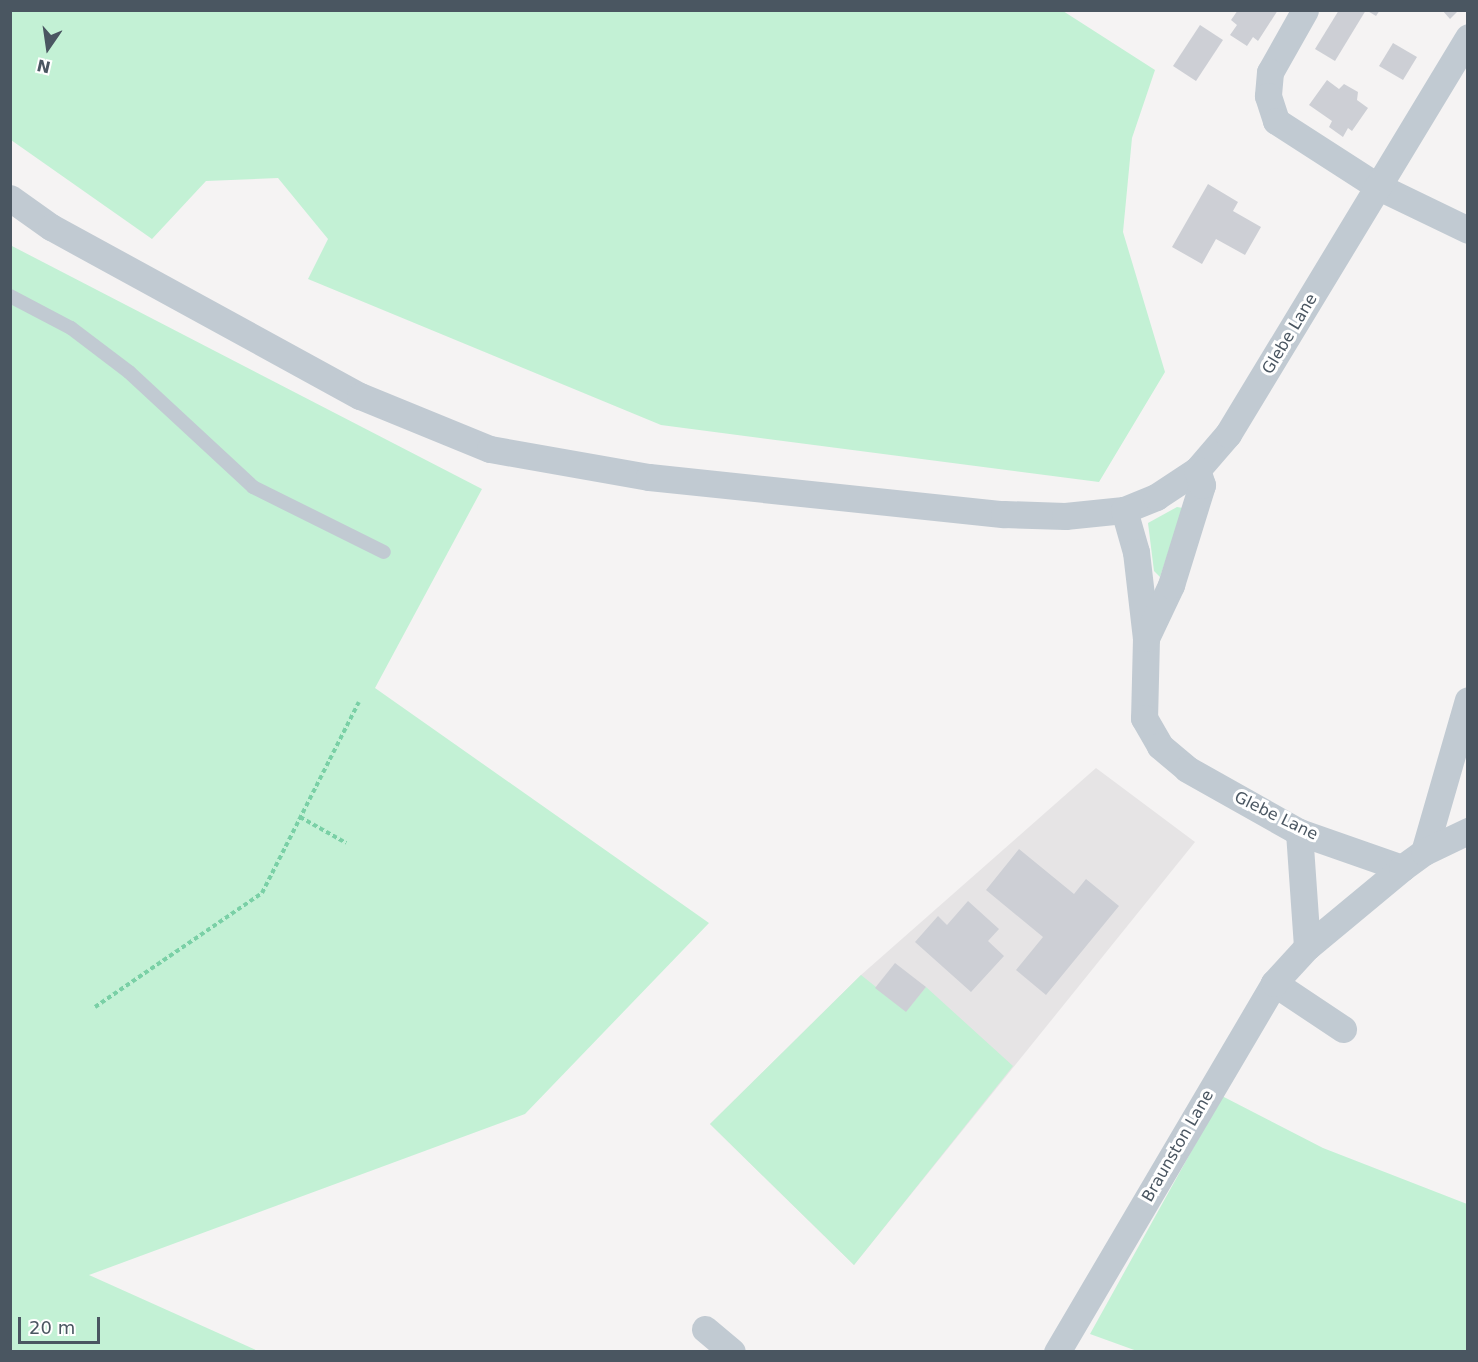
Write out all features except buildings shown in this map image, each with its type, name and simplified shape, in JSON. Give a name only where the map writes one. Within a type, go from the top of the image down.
[{"type":"street","points":[[1305,10],[1270,72],[1268,96],[1276,121],[1377,186],[1467,230]]},
{"type":"street","name":"Glebe Lane","points":[[1146,638],[1171,585],[1202,484],[1197,470],[1228,434],[1280,352],[1467,37]]},
{"type":"street","points":[[10,198],[51,227],[360,396],[490,448],[649,477],[1004,514],[1065,516],[1124,510],[1156,497],[1197,470]]},
{"type":"street","name":"Glebe Lane","points":[[1124,510],[1136,552],[1146,638],[1143,718],[1160,746],[1187,769],[1299,831],[1402,868]]},
{"type":"street","points":[[1424,852],[1467,700]]},
{"type":"street","points":[[1299,831],[1307,947]]},
{"type":"street","points":[[1402,868],[1424,852],[1467,831]]},
{"type":"street","name":"Braunston Lane","points":[[1058,1352],[1274,983],[1307,947],[1402,868]]},
{"type":"street","points":[[1274,983],[1343,1029]]},
{"type":"street","points":[[705,1329],[732,1352]]},
{"type":"lane","points":[[10,296],[71,328],[129,372],[253,487],[384,552]]},
{"type":"path","points":[[95,1007],[262,893],[359,702]]},
{"type":"path","points":[[300,817],[346,843]]},
{"type":"shaded area","points":[[1096,768],[1195,842],[854,1265],[710,1124],[861,975]]},
{"type":"green space","points":[[11,10],[1063,11],[1155,70],[1132,138],[1123,232],[1165,372],[1099,482],[661,425],[308,279],[328,239],[278,178],[206,181],[152,239],[11,140]]},
{"type":"green space","points":[[10,245],[482,489],[375,688],[709,923],[525,1114],[89,1275],[258,1351],[11,1351]]},
{"type":"green space","points":[[1177,507],[1183,508],[1160,577],[1154,571],[1148,523]]},
{"type":"green space","points":[[861,975],[906,1011],[926,987],[1013,1066],[854,1265],[710,1124]]},
{"type":"green space","points":[[1222,1096],[1323,1148],[1467,1204],[1467,1351],[1137,1351],[1090,1334]]}]
